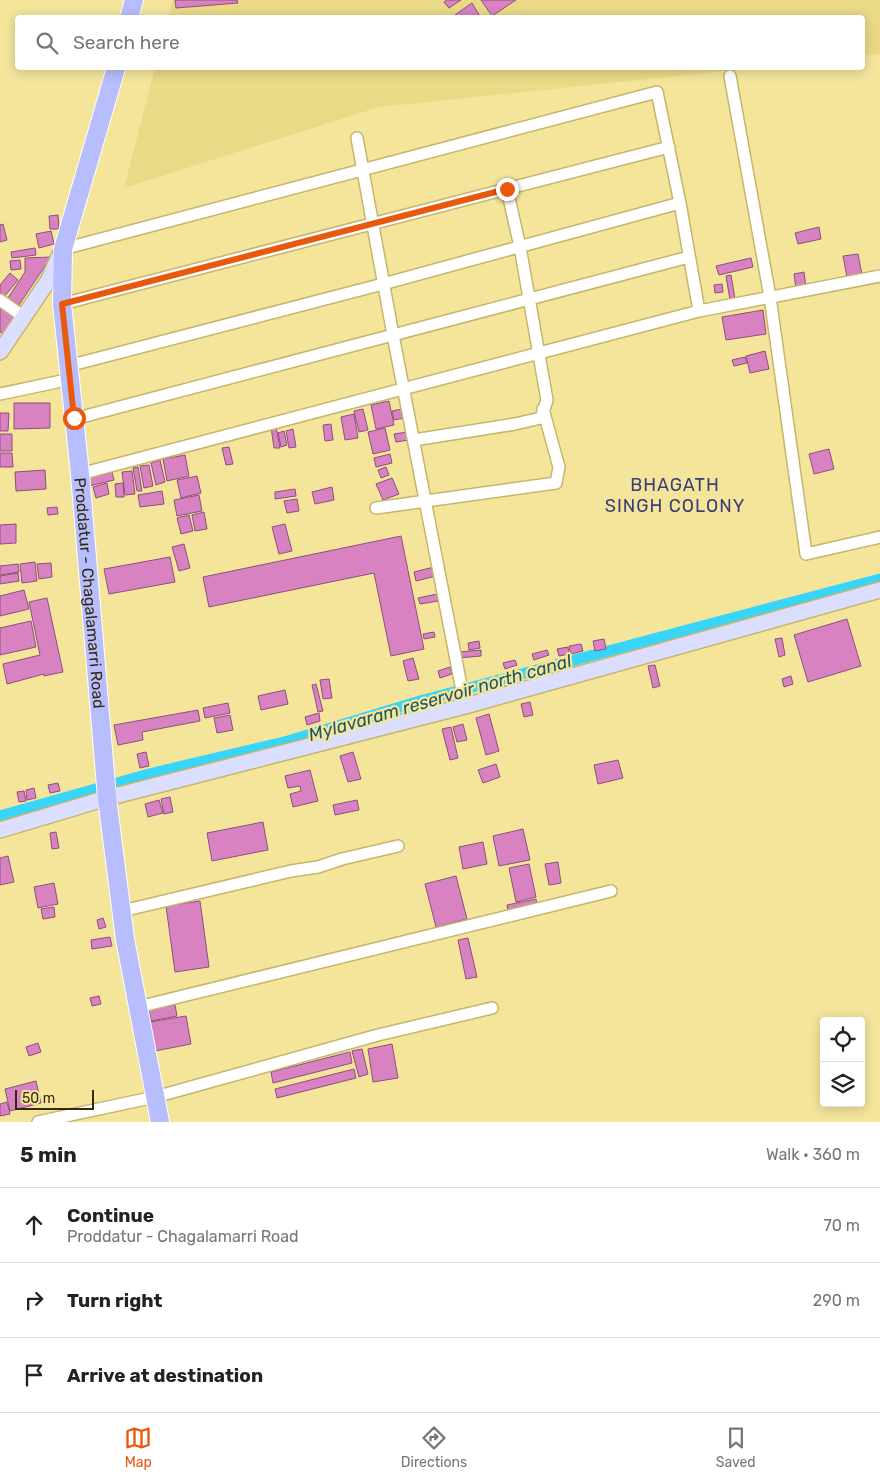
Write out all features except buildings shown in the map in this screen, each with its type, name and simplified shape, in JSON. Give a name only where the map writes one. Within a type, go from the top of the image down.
[{"type":"main road","points":[[130,15],[134,0]]},
{"type":"main road","name":"Proddatur - Chagalamarri Road","points":[[115,70],[63,249],[62,304],[80,474],[107,798],[125,939],[160,1122]]},
{"type":"main road","points":[[0,352],[48,281],[63,249]]},
{"type":"main road","points":[[0,830],[107,798],[465,706],[880,591]]},
{"type":"street","points":[[730,76],[770,297],[806,554],[880,537]]},
{"type":"street","points":[[63,249],[657,92],[680,203],[699,311]]},
{"type":"street","points":[[357,138],[392,335],[465,706]]},
{"type":"street","points":[[62,304],[669,147]]},
{"type":"street","points":[[414,440],[541,418],[547,400],[537,354],[520,247],[507,189]]},
{"type":"street","points":[[0,394],[69,372],[680,203]]},
{"type":"street","points":[[74,418],[689,257]]},
{"type":"street","points":[[80,474],[699,311],[880,276]]},
{"type":"street","points":[[0,300],[24,317]]},
{"type":"street","points":[[376,508],[556,483],[559,467],[543,410]]},
{"type":"street","points":[[122,911],[292,871],[318,867],[342,859],[398,846]]},
{"type":"street","points":[[138,1007],[611,891]]},
{"type":"street","points":[[38,1122],[155,1097],[378,1035],[492,1008]]},
{"type":"shaded area","points":[[173,0],[880,0],[880,54],[865,56],[865,15],[169,15]]},
{"type":"shaded area","points":[[154,70],[736,70],[379,107],[124,188]]},
{"type":"waterway","name":"Mylavaram reservoir north canal","points":[[0,816],[149,774],[288,741],[420,701],[880,579]]},
{"type":"district","name":"BHAGATH SINGH COLONY","points":[[675,495]]},
{"type":"route","points":[[74,418],[62,304],[507,189]]}]
